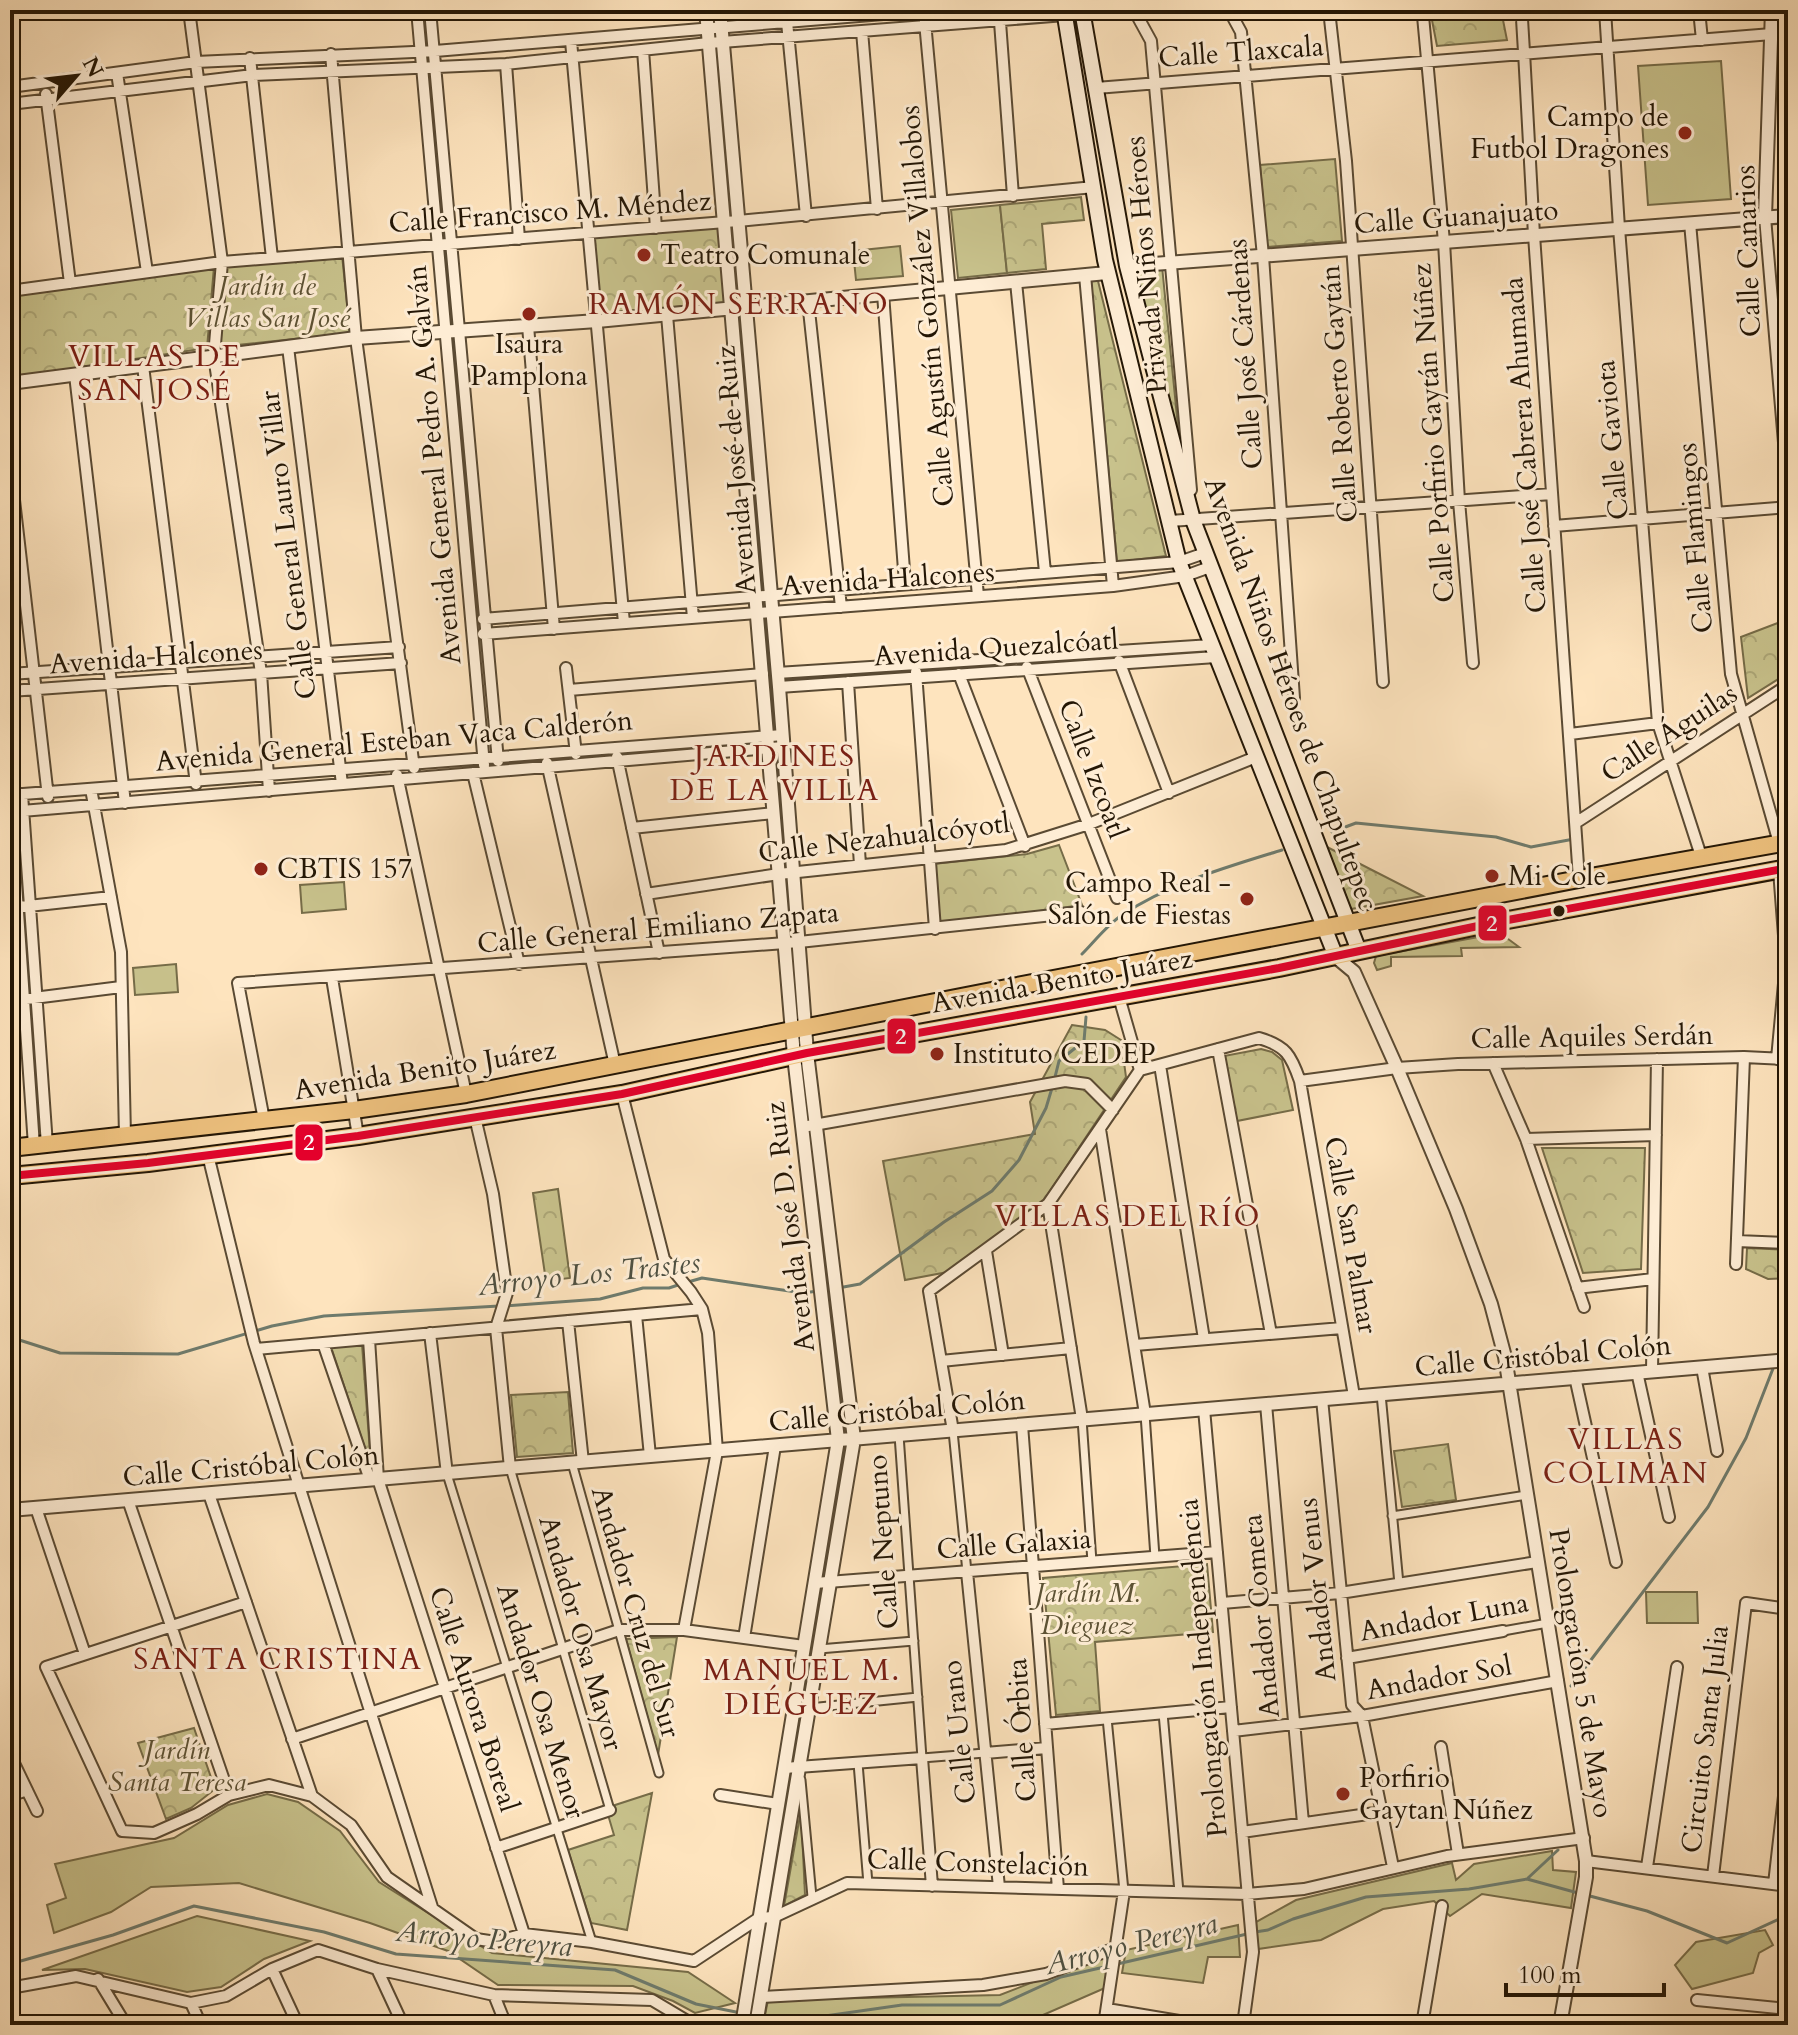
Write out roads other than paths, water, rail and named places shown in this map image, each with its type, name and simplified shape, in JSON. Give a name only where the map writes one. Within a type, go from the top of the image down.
[{"type":"main road","name":"Avenida Niños Héroes de Chapultepec","points":[[1082,10],[1127,266],[1193,520],[1359,951]]},
{"type":"main road","name":"Avenida Niños Héroes de Chapultepec","points":[[1065,12],[1107,273],[1182,569],[1336,957]]},
{"type":"main road","name":"Avenida Benito Juárez","points":[[10,1148],[354,1110],[466,1094],[1579,879],[1784,843]]},
{"type":"main road","name":"Avenida Benito Juárez","points":[[10,1176],[358,1136],[622,1094],[800,1054],[1336,957],[1497,922],[1783,869]]},
{"type":"main road","points":[[1012,987],[1016,1016]]},
{"type":"street","points":[[189,10],[222,262],[214,356],[261,673],[269,791]]},
{"type":"street","name":"Avenida General Pedro A. Galván","points":[[417,10],[483,758],[479,773],[519,964]]},
{"type":"street","name":"Avenida General Pedro A. Galván","points":[[430,10],[499,771]]},
{"type":"street","name":"Avenida José de Ruiz","points":[[706,10],[715,35],[738,221],[778,680]]},
{"type":"street","name":"Avenida José de Ruiz","points":[[720,10],[715,35],[724,222],[763,674]]},
{"type":"street","points":[[10,104],[253,75],[506,64],[643,50],[787,22],[932,10]]},
{"type":"street","name":"Privada Niños Héroes","points":[[1134,10],[1151,41],[1193,520]]},
{"type":"street","name":"Calle José Cárdenas","points":[[1229,10],[1241,32],[1263,256],[1294,698]]},
{"type":"street","name":"Calle Roberto Gaytán","points":[[1325,10],[1330,19],[1336,69],[1353,249],[1383,682]]},
{"type":"street","name":"Calle Porfirio Gaytán Núñez","points":[[1419,10],[1423,16],[1444,242],[1459,501],[1473,663]]},
{"type":"street","name":"Calle José Cabrera Ahumada","points":[[1517,10],[1522,19],[1579,879]]},
{"type":"street","name":"Calle Gaviota","points":[[1605,10],[1658,723],[1702,859]]},
{"type":"street","points":[[1699,10],[1702,40]]},
{"type":"street","name":"Calle Canarios","points":[[1772,10],[1765,217],[1788,490]]},
{"type":"street","name":"Calle Agustín González Villalobos","points":[[924,11],[978,596]]},
{"type":"street","points":[[10,87],[196,62],[250,58],[715,35],[789,37],[1000,22],[1065,12]]},
{"type":"street","points":[[787,22],[806,216]]},
{"type":"street","points":[[1000,22],[1013,196]]},
{"type":"street","points":[[862,31],[877,209]]},
{"type":"street","name":"Calle Tlaxcala","points":[[1096,88],[1772,34]]},
{"type":"street","points":[[571,41],[624,623]]},
{"type":"street","points":[[643,50],[656,228]]},
{"type":"street","points":[[331,54],[356,338],[415,778]]},
{"type":"street","points":[[250,58],[272,258]]},
{"type":"street","points":[[506,64],[519,239]]},
{"type":"street","points":[[117,73],[147,272]]},
{"type":"street","points":[[44,82],[70,283]]},
{"type":"street","name":"Calle Francisco M. Méndez","points":[[10,291],[222,262],[806,216],[1094,187]]},
{"type":"street","name":"Calle Guanajuato","points":[[1127,266],[1788,216]]},
{"type":"street","name":"Calle Flamingos","points":[[1690,223],[1731,674],[1741,714],[1784,843]]},
{"type":"street","points":[[10,383],[356,338],[667,315],[1107,273]]},
{"type":"street","points":[[1085,275],[1113,586]]},
{"type":"street","points":[[1016,282],[1045,572]]},
{"type":"street","points":[[883,294],[905,583]]},
{"type":"street","points":[[808,301],[841,607]]},
{"type":"street","points":[[667,315],[693,618]]},
{"type":"street","points":[[528,326],[554,629]]},
{"type":"street","name":"Calle General Lauro Villar","points":[[288,347],[342,784]]},
{"type":"street","points":[[143,366],[197,797]]},
{"type":"street","points":[[75,375],[125,803]]},
{"type":"street","points":[[1147,430],[1168,424]]},
{"type":"street","points":[[10,465],[50,809]]},
{"type":"street","points":[[1170,521],[1552,494]]},
{"type":"street","points":[[1554,526],[1788,507]]},
{"type":"street","name":"Avenida Halcones","points":[[473,635],[1113,586],[1207,560]]},
{"type":"street","name":"Avenida Halcones","points":[[471,620],[1110,567],[1182,569]]},
{"type":"street","name":"Avenida Halcones","points":[[10,674],[399,647]]},
{"type":"street","points":[[1115,651],[1169,793]]},
{"type":"street","name":"Avenida Quezalcóatl","points":[[778,680],[916,664],[1115,651],[1214,651]]},
{"type":"street","name":"Avenida Quezalcóatl","points":[[778,680],[848,682],[1029,670],[1214,651]]},
{"type":"street","name":"Calle Izcoatl","points":[[1024,657],[1117,898]]},
{"type":"street","name":"Avenida Halcones","points":[[10,691],[401,663]]},
{"type":"street","points":[[916,664],[935,929]]},
{"type":"street","points":[[566,668],[578,764]]},
{"type":"street","points":[[569,690],[763,674]]},
{"type":"street","name":"Avenida José D. Ruiz","points":[[763,674],[785,943],[799,1029]]},
{"type":"street","points":[[959,674],[1025,846]]},
{"type":"street","name":"Avenida José D. Ruiz","points":[[742,2025],[838,1440],[802,1127],[799,942],[778,680]]},
{"type":"street","points":[[848,682],[860,865]]},
{"type":"street","name":"Calle Águilas","points":[[1577,822],[1788,685]]},
{"type":"street","points":[[1570,734],[1658,723]]},
{"type":"street","points":[[768,742],[783,741]]},
{"type":"street","name":"Avenida General Esteban Vaca Calderón","points":[[16,795],[615,748],[768,742]]},
{"type":"street","name":"Avenida General Esteban Vaca Calderón","points":[[15,812],[618,761],[768,742]]},
{"type":"street","points":[[615,748],[659,953]]},
{"type":"street","points":[[545,753],[615,1065]]},
{"type":"street","name":"Calle Nezahualcóyotl","points":[[646,894],[779,874],[1025,846],[1089,824],[1256,757]]},
{"type":"street","points":[[395,765],[466,1094]]},
{"type":"street","points":[[91,789],[121,952],[125,1136]]},
{"type":"street","points":[[16,795],[14,908],[41,1146]]},
{"type":"street","points":[[15,812],[30,906],[37,997],[41,1146]]},
{"type":"street","points":[[632,828],[774,813]]},
{"type":"street","points":[[1782,1059],[1786,962],[1783,869]]},
{"type":"street","points":[[14,908],[111,897]]},
{"type":"street","name":"Calle General Emiliano Zapata","points":[[264,1120],[238,983],[799,942],[1081,912]]},
{"type":"street","name":"Avenida Niños Héroes de Chapultepec","points":[[1354,972],[1359,951]]},
{"type":"street","name":"Avenida Niños Héroes de Chapultepec","points":[[1336,957],[1354,972],[1456,1209],[1486,1290],[1509,1383]]},
{"type":"street","points":[[332,978],[358,1136]]},
{"type":"street","points":[[10,1001],[121,987]]},
{"type":"street","points":[[967,1572],[953,1431],[929,1291],[1048,1204],[1140,1070],[1119,997]]},
{"type":"street","name":"Calle San Palmar","points":[[1140,1070],[1259,1038],[1278,1044],[1293,1060],[1300,1081],[1354,1396]]},
{"type":"street","points":[[1218,1049],[1271,1334]]},
{"type":"street","name":"Avenida José D. Ruiz","points":[[756,2025],[854,1439],[816,1125],[800,1054]]},
{"type":"street","points":[[1736,1264],[1744,1057]]},
{"type":"street","name":"Calle Aquiles Serdán","points":[[1300,1081],[1397,1068],[1493,1063],[1744,1057],[1782,1059]]},
{"type":"street","points":[[1652,1371],[1657,1059]]},
{"type":"street","points":[[1493,1063],[1526,1139],[1584,1307]]},
{"type":"street","points":[[1160,1065],[1204,1339]]},
{"type":"street","points":[[802,1127],[1065,1081],[1087,1084],[1113,1110]]},
{"type":"street","points":[[622,1094],[664,1259],[702,1309],[708,1333],[717,1451],[684,1630]]},
{"type":"street","points":[[475,1117],[493,1194],[507,1293],[496,1328],[510,1468]]},
{"type":"street","points":[[1100,1129],[1145,1414],[1155,1557]]},
{"type":"street","points":[[1526,1139],[1656,1135]]},
{"type":"street","points":[[208,1155],[249,1326],[432,1907]]},
{"type":"street","points":[[1048,1204],[1082,1419],[1092,1562]]},
{"type":"street","points":[[1737,1241],[1788,1243]]},
{"type":"street","points":[[986,1251],[1003,1355]]},
{"type":"street","points":[[1577,1288],[1653,1279]]},
{"type":"street","points":[[255,1346],[323,1343],[702,1309]]},
{"type":"street","points":[[636,1315],[650,1456]]},
{"type":"street","points":[[568,1321],[577,1462]]},
{"type":"street","points":[[1135,1345],[1342,1328]]},
{"type":"street","points":[[430,1333],[447,1474]]},
{"type":"street","points":[[369,1339],[374,1480]]},
{"type":"street","name":"Calle Aurora Boreal","points":[[323,1343],[374,1480],[445,1688],[524,1934]]},
{"type":"street","points":[[941,1361],[1071,1348]]},
{"type":"street","name":"Calle Cristóbal Colón","points":[[10,1510],[1786,1360]]},
{"type":"street","points":[[1702,1367],[1717,1451]]},
{"type":"street","points":[[1637,1372],[1669,1517]]},
{"type":"street","points":[[1575,1377],[1616,1562]]},
{"type":"street","name":"Prolongación 5 de Mayo","points":[[1509,1383],[1586,1861],[1586,1877],[1560,2025]]},
{"type":"street","points":[[1381,1394],[1399,1584]]},
{"type":"street","name":"Andador Venus","points":[[1322,1399],[1352,1705],[1362,1716],[1393,1867]]},
{"type":"street","name":"Andador Cometa","points":[[1266,1404],[1303,1823]]},
{"type":"street","name":"Prolongación Independencia","points":[[1204,1409],[1253,1952],[1243,2025]]},
{"type":"street","name":"Calle Órbita","points":[[1022,1425],[1058,1889]]},
{"type":"street","name":"Calle Neptuno","points":[[899,1435],[932,1886]]},
{"type":"street","points":[[744,1638],[775,1446]]},
{"type":"street","name":"Andador Cruz del Sur","points":[[577,1462],[659,1773]]},
{"type":"street","name":"Andador Osa Mayor","points":[[510,1468],[610,1810]]},
{"type":"street","name":"Andador Osa Menor","points":[[447,1474],[592,1942]]},
{"type":"street","points":[[209,1494],[312,1796]]},
{"type":"street","points":[[1392,1516],[1527,1495]]},
{"type":"street","points":[[128,1500],[229,1795]]},
{"type":"street","points":[[36,1508],[85,1654],[246,1602]]},
{"type":"street","name":"Calle Galaxia","points":[[815,1583],[1217,1552]]},
{"type":"street","points":[[1222,1603],[1340,1593],[1537,1562]]},
{"type":"street","name":"Calle Urano","points":[[967,1572],[999,1887]]},
{"type":"street","name":"Circuito Santa Julia","points":[[1713,1876],[1746,1603],[1788,1609]]},
{"type":"street","name":"Andador Luna","points":[[1347,1658],[1548,1623]]},
{"type":"street","points":[[292,1739],[619,1630],[684,1630],[804,1646]]},
{"type":"street","points":[[819,1649],[914,1641]]},
{"type":"street","name":"Calle Constelación","points":[[85,1654],[46,1667],[122,1831],[154,1833],[197,1814],[229,1795],[269,1785],[312,1796],[351,1825],[387,1877],[476,1939],[496,1942],[524,1934],[592,1942],[694,1961],[759,1918],[774,1917],[847,1883],[1247,1894],[1304,1889],[1458,1854],[1584,1838]]},
{"type":"street","points":[[1647,1867],[1677,1667]]},
{"type":"street","name":"Andador Sol","points":[[1233,1731],[1362,1716],[1558,1681]]},
{"type":"street","points":[[809,1708],[918,1697]]},
{"type":"street","points":[[1045,1724],[1231,1707]]},
{"type":"street","points":[[1163,1713],[1179,1892]]},
{"type":"street","points":[[1104,2025],[1124,1891],[1107,1718]]},
{"type":"street","points":[[1441,1747],[1458,1854]]},
{"type":"street","points":[[784,1768],[1047,1748]]},
{"type":"street","points":[[10,1755],[37,1811]]},
{"type":"street","points":[[1774,1884],[1788,1761]]},
{"type":"street","points":[[858,1763],[868,1884]]},
{"type":"street","points":[[799,1767],[812,1897]]},
{"type":"street","points":[[10,1796],[27,1790]]},
{"type":"street","points":[[720,1795],[778,1804]]},
{"type":"street","points":[[496,1848],[610,1810]]},
{"type":"street","points":[[1242,1832],[1382,1812]]},
{"type":"street","points":[[1586,1861],[1788,1886]]},
{"type":"street","points":[[1422,2025],[1442,1906]]},
{"type":"street","points":[[761,1999],[983,1985],[1046,1974],[1117,1949]]},
{"type":"street","points":[[10,1988],[76,1976],[191,2003],[226,1996],[272,1969],[318,1950],[377,1969],[494,1995],[652,2000],[694,2025]]},
{"type":"street","points":[[272,1969],[298,2025]]},
{"type":"street","points":[[377,1969],[403,2025]]},
{"type":"street","points":[[98,1979],[126,2025]]},
{"type":"street","points":[[494,1995],[506,2025]]},
{"type":"street","points":[[1697,2000],[1788,2009]]},
{"type":"street","points":[[191,2003],[201,2025]]},
{"type":"street","points":[[1107,2009],[1203,2025]]},
{"type":"waterway","name":"Arroyo Los Trastes","points":[[1332,832],[1356,823],[1496,837],[1531,847],[1574,839]]},
{"type":"waterway","name":"Arroyo Los Trastes","points":[[1082,954],[1106,928],[1140,904],[1199,877],[1282,850]]},
{"type":"waterway","name":"Arroyo Los Trastes","points":[[1054,1081],[1059,1061],[1084,1041],[1086,1017]]},
{"type":"waterway","name":"Arroyo Los Trastes","points":[[838,1288],[860,1284],[992,1191],[1019,1160],[1046,1108],[1052,1088]]},
{"type":"waterway","name":"Arroyo Los Trastes","points":[[688,1282],[702,1278],[803,1293],[818,1291]]},
{"type":"waterway","name":"Arroyo Los Trastes","points":[[506,1306],[600,1299],[643,1288],[669,1288],[681,1284]]},
{"type":"waterway","name":"Arroyo Los Trastes","points":[[10,1337],[60,1353],[178,1354],[272,1326],[324,1316],[499,1306]]},
{"type":"waterway","points":[[1777,1359],[1788,1337]]},
{"type":"waterway","points":[[1571,1686],[1708,1507],[1746,1438],[1774,1366]]},
{"type":"waterway","points":[[1528,1878],[1558,1850]]},
{"type":"waterway","name":"Arroyo Pereyra","points":[[1255,1932],[1366,1897],[1469,1889],[1527,1879],[1578,1893]]},
{"type":"waterway","name":"Arroyo Pereyra","points":[[1586,1895],[1647,1911],[1727,1943],[1788,1915]]},
{"type":"waterway","name":"Arroyo Pereyra","points":[[10,1964],[113,1935],[194,1906],[324,1932],[396,1954],[615,1970],[696,2004],[741,2013]]},
{"type":"waterway","name":"Arroyo Pereyra","points":[[760,2017],[783,2022],[902,2005],[1000,2005],[1061,1977],[1247,1934]]},
{"type":"place","name":"Campo de Futbol Dragones","points":[[1685,133]]},
{"type":"place","name":"Teatro Comunale","points":[[644,255]]},
{"type":"place","name":"Isaura Pamplona","points":[[529,314]]},
{"type":"place","name":"CBTIS 157","points":[[261,869]]},
{"type":"place","name":"Mi Cole","points":[[1492,876]]},
{"type":"place","name":"Campo Real - Salón de Fiestas","points":[[1247,899]]},
{"type":"place","name":"Instituto CEDEP","points":[[937,1054]]},
{"type":"place","name":"Porfirio Gaytan Núñez","points":[[1343,1794]]},
{"type":"district","name":"RAMÓN SERRANO","points":[[739,304]]},
{"type":"district","name":"VILLAS DE SAN JOSÉ","points":[[155,373]]},
{"type":"district","name":"JARDINES DE LA VILLA","points":[[775,773]]},
{"type":"district","name":"VILLAS DEL RÍO","points":[[1128,1216]]},
{"type":"district","name":"VILLAS COLIMAN","points":[[1626,1456]]},
{"type":"district","name":"SANTA CRISTINA","points":[[278,1659]]},
{"type":"district","name":"MANUEL M. DIÉGUEZ","points":[[802,1687]]},
{"type":"park label","name":"Jardín de Villas San José","points":[[267,302]]},
{"type":"park label","name":"Jardín M. Dieguez","points":[[1087,1609]]},
{"type":"park label","name":"Jardín Santa Teresa","points":[[177,1766]]}]
